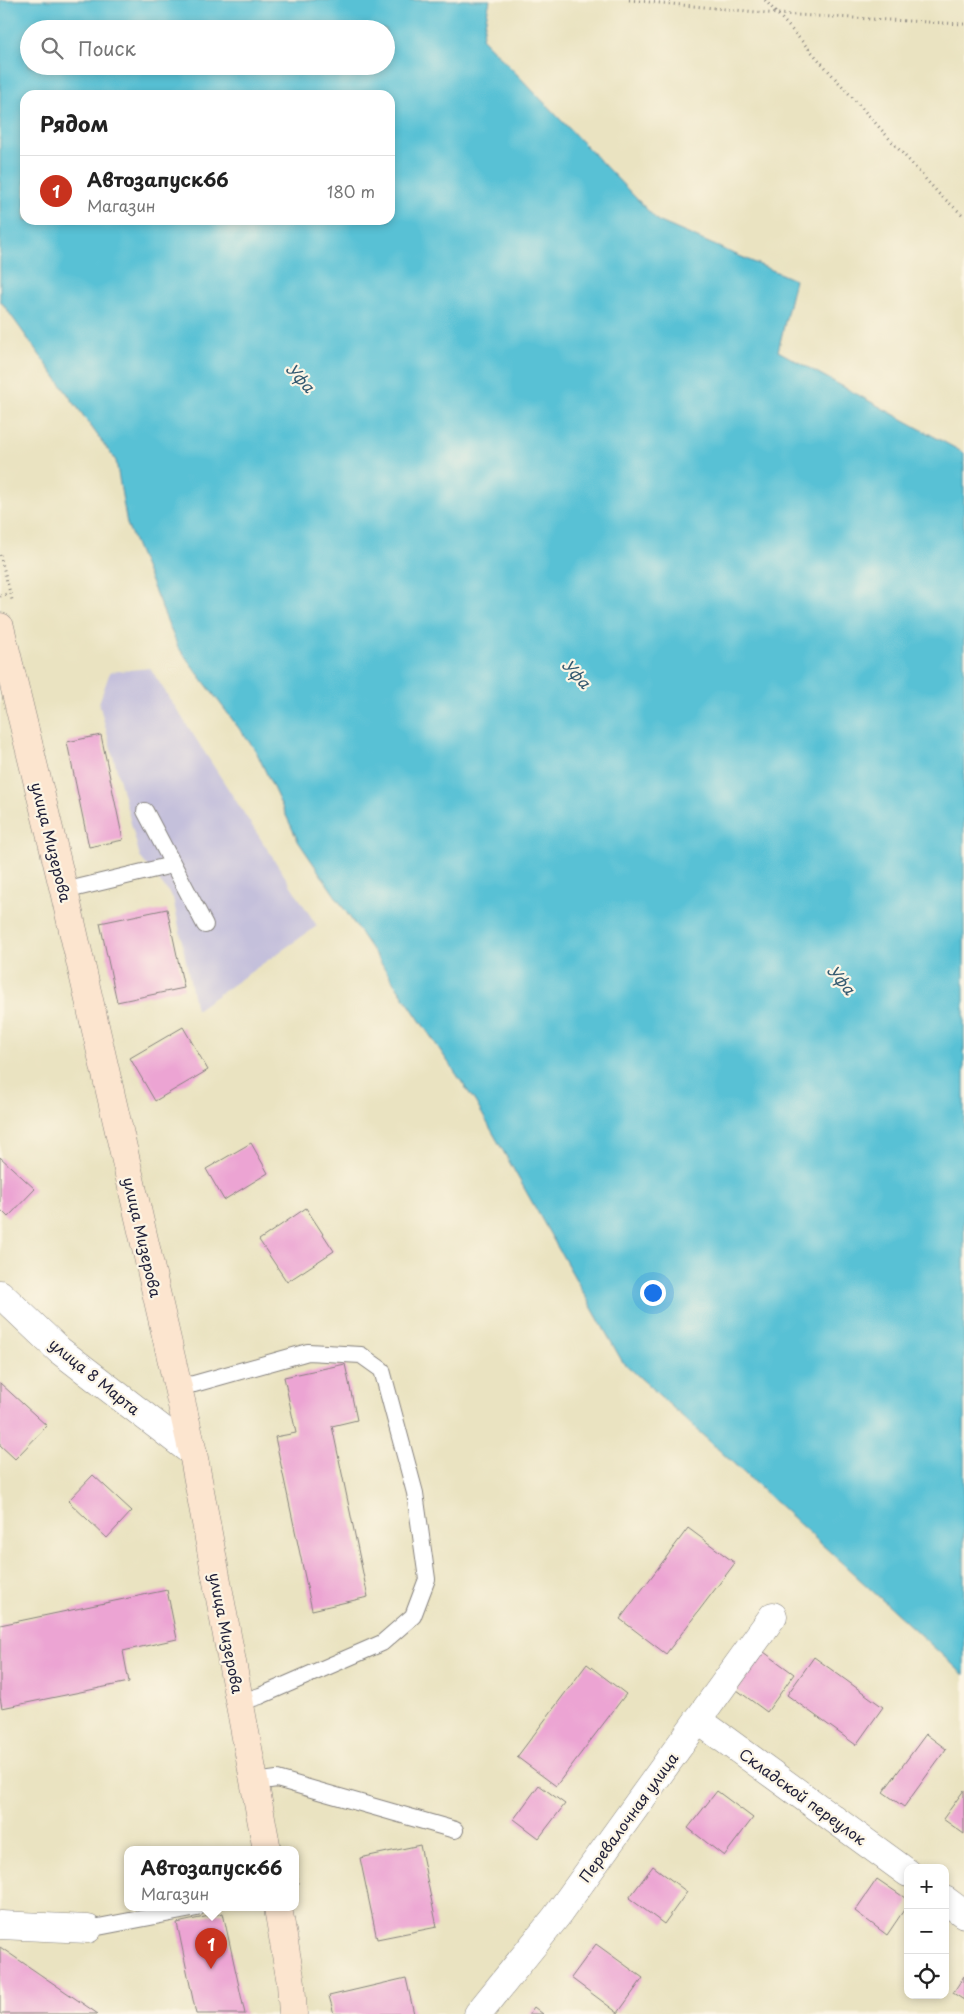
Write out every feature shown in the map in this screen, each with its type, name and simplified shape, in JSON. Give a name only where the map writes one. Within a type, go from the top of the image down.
[{"type":"street","name":"улица Мизерова","points":[[0,627],[64,891],[193,1453],[267,1846]]},
{"type":"street","name":"улица 8 Марта","points":[[0,1294],[59,1350],[193,1453]]},
{"type":"street","name":"Перевалочная улица","points":[[478,2014],[556,1917],[773,1616]]},
{"type":"street","name":"Складской переулок","points":[[698,1720],[904,1870]]},
{"type":"street","points":[[949,1903],[964,1914]]},
{"type":"street","points":[[279,1911],[291,1984],[293,2014]]},
{"type":"street","points":[[0,1924],[88,1929]]},
{"type":"lane","points":[[145,811],[172,865],[206,925]]},
{"type":"lane","points":[[64,891],[172,865]]},
{"type":"lane","points":[[177,1385],[194,1384],[308,1352],[361,1355],[382,1370],[415,1493],[427,1579],[413,1616],[382,1642],[260,1696],[241,1702]]},
{"type":"lane","points":[[255,1782],[277,1779],[455,1830]]},
{"type":"lane","points":[[88,1929],[181,1911]]},
{"type":"path","points":[[628,0],[778,14],[964,24]]},
{"type":"path","points":[[765,0],[940,194],[964,216]]},
{"type":"path","points":[[0,596],[10,593]]},
{"type":"shaded area","points":[[150,668],[317,926],[196,1010],[173,898],[140,857],[99,703],[110,672]]},
{"type":"water","name":"Уфа","points":[[0,0],[490,0],[482,38],[658,221],[795,280],[778,351],[964,453],[964,1675],[622,1361],[476,1103],[298,841],[256,751],[178,647],[127,524],[116,461],[0,300]]},
{"type":"building","points":[[101,735],[123,840],[89,847],[67,742]]},
{"type":"building","points":[[167,909],[184,988],[117,1002],[100,923]]},
{"type":"building","points":[[183,1027],[208,1070],[155,1101],[130,1058]]},
{"type":"building","points":[[251,1143],[268,1173],[224,1200],[206,1169]]},
{"type":"building","points":[[0,1157],[35,1189],[8,1217],[0,1209]]},
{"type":"building","points":[[306,1208],[334,1251],[287,1282],[259,1240]]},
{"type":"building","points":[[345,1364],[357,1420],[332,1426],[368,1597],[312,1610],[275,1437],[296,1433],[284,1377]]},
{"type":"building","points":[[0,1383],[47,1426],[15,1459],[0,1445]]},
{"type":"building","points":[[93,1475],[132,1511],[107,1538],[68,1501]]},
{"type":"building","points":[[688,1528],[735,1563],[666,1654],[620,1619]]},
{"type":"building","points":[[167,1590],[177,1639],[123,1651],[129,1682],[2,1708],[0,1697],[0,1625]]},
{"type":"building","points":[[764,1652],[794,1674],[767,1712],[737,1690]]},
{"type":"building","points":[[814,1657],[883,1707],[856,1745],[787,1695]]},
{"type":"building","points":[[587,1664],[626,1694],[556,1786],[517,1757]]},
{"type":"building","points":[[926,1734],[946,1749],[904,1807],[883,1792]]},
{"type":"building","points":[[539,1785],[565,1804],[539,1838],[514,1819]]},
{"type":"building","points":[[964,1790],[964,1834],[943,1819]]},
{"type":"building","points":[[717,1791],[753,1818],[724,1856],[688,1828]]},
{"type":"building","points":[[420,1845],[437,1927],[377,1939],[360,1858]]},
{"type":"building","points":[[653,1866],[687,1892],[664,1924],[629,1898]]},
{"type":"building","points":[[877,1879],[904,1897],[904,1910],[887,1935],[855,1911]]},
{"type":"building","points":[[223,1913],[245,2014],[196,2014],[177,1923]]},
{"type":"building","points":[[596,1944],[643,1978],[618,2013],[571,1978]]},
{"type":"building","points":[[0,1947],[98,2014],[0,2014]]},
{"type":"building","points":[[964,1976],[964,2000],[953,1993]]},
{"type":"building","points":[[406,1978],[414,2014],[334,2014],[329,1996]]},
{"type":"building","points":[[534,2007],[543,2014],[529,2014]]},
{"type":"place","name":"Автозапуск66","points":[[211,1969]]}]
